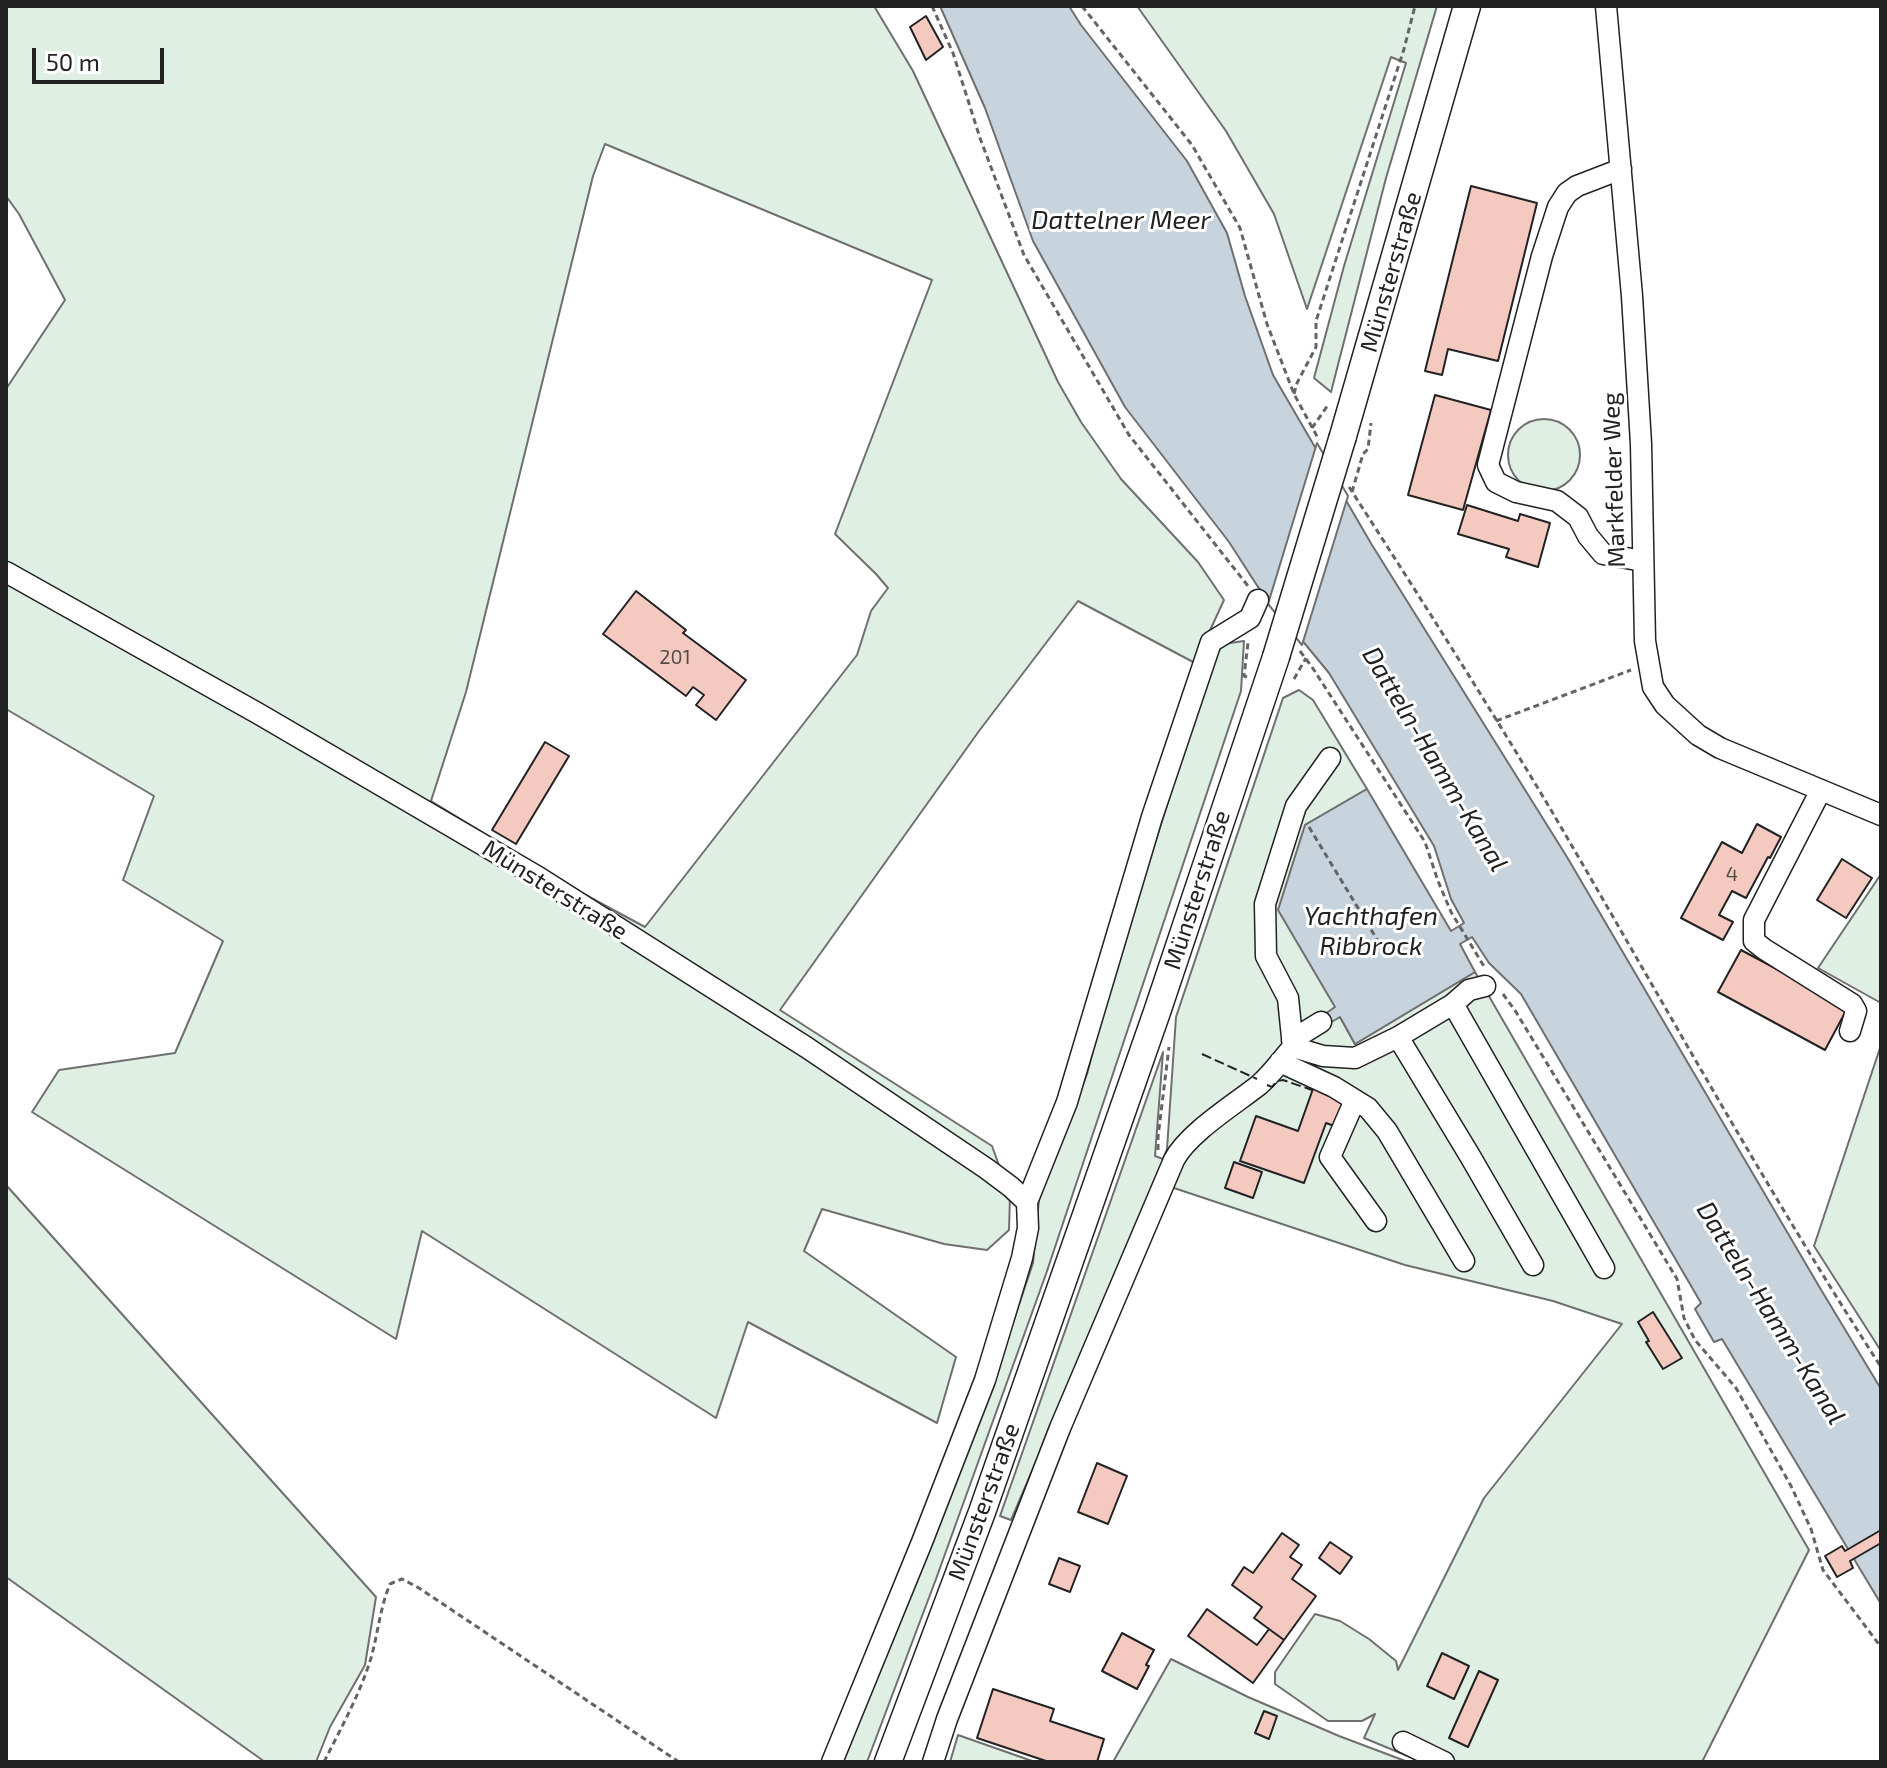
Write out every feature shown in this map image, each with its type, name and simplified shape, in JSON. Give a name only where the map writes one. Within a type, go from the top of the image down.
[{"type":"main road","name":"Münsterstraße","points":[[888,1762],[982,1512],[1157,1012],[1288,661],[1343,436],[1467,6]]},
{"type":"street","name":"Markfelder Weg","points":[[1606,6],[1632,296],[1641,444],[1645,641],[1653,687],[1665,705],[1698,735],[1720,748],[1881,815]]},
{"type":"street","points":[[1621,169],[1577,186],[1567,193],[1558,207],[1542,256],[1488,465],[1496,482],[1516,492],[1557,501],[1578,517],[1603,554],[1643,561]]},
{"type":"street","name":"Münsterstraße","points":[[6,572],[273,722],[538,877],[819,1056],[987,1169],[1027,1202],[1028,1228],[1022,1258],[985,1380],[832,1762]]},
{"type":"street","points":[[1027,1202],[1067,1102],[1152,817],[1211,642],[1250,618],[1258,600]]},
{"type":"street","points":[[1288,1049],[1288,998],[1266,956],[1265,904],[1296,806],[1330,758]]},
{"type":"street","points":[[1821,790],[1754,920],[1754,941],[1852,1004],[1856,1011],[1850,1031]]},
{"type":"street","points":[[1288,1049],[1355,1058],[1398,1037],[1453,1004],[1469,990],[1490,982]]},
{"type":"street","points":[[1453,1004],[1604,1268]]},
{"type":"street","name":"Münsterstraße","points":[[933,1762],[1060,1428],[1177,1153],[1209,1123],[1262,1082],[1288,1049],[1321,1022]]},
{"type":"street","points":[[1398,1037],[1533,1265]]},
{"type":"street","points":[[1288,1049],[1334,1087],[1368,1108],[1387,1131],[1464,1261]]},
{"type":"street","points":[[1355,1100],[1330,1157],[1376,1221]]},
{"type":"street","points":[[1403,1742],[1444,1762]]},
{"type":"path","points":[[932,6],[953,53],[980,138],[1024,255],[1129,435],[1258,600]]},
{"type":"path","points":[[1082,6],[1192,145],[1240,228],[1267,324],[1311,429],[1331,400]]},
{"type":"path","points":[[1294,394],[1316,347],[1316,321],[1415,6]]},
{"type":"path","points":[[1371,417],[1368,449],[1363,454],[1352,492],[1549,807],[1768,1184],[1881,1367]]},
{"type":"path","points":[[1244,676],[1248,644]]},
{"type":"path","points":[[1288,661],[1306,658]]},
{"type":"path","points":[[1496,721],[1649,663]]},
{"type":"path","points":[[1312,667],[1425,842],[1438,881],[1490,982],[1516,1012],[1677,1279],[1684,1318],[1695,1340],[1736,1388],[1756,1421],[1811,1529],[1823,1570],[1881,1647]]},
{"type":"path","points":[[1307,824],[1387,956]]},
{"type":"path","points":[[1169,1048],[1158,1153],[1174,1160]]},
{"type":"path","points":[[324,1762],[356,1697],[371,1657],[383,1599],[390,1584],[402,1579],[679,1762]]},
{"type":"green space","points":[[6,6],[874,6],[913,71],[1058,382],[1081,422],[1121,479],[1198,562],[1224,600],[1195,663],[1078,601],[979,731],[780,1010],[992,1146],[1010,1196],[1009,1230],[987,1250],[944,1244],[822,1209],[804,1251],[956,1357],[937,1423],[748,1322],[716,1418],[422,1231],[396,1339],[32,1112],[59,1070],[175,1053],[223,941],[123,880],[154,796],[6,709],[6,389],[65,300],[19,214],[6,196]],"holes":[[[605,144],[932,280],[835,534],[888,588],[871,611],[857,655],[645,927],[582,893],[431,801],[466,692],[593,176]]]},
{"type":"green space","points":[[1137,6],[1437,6],[1386,178],[1331,392],[1314,378],[1344,266],[1406,63],[1391,57],[1307,309],[1274,214],[1226,131]]},
{"type":"green space","points":[[1537,419],[1551,419],[1570,429],[1580,448],[1580,462],[1570,481],[1551,491],[1537,491],[1518,481],[1508,462],[1508,448],[1518,429]]},
{"type":"green space","points":[[1244,641],[1241,691],[1046,1274],[867,1762],[843,1762],[931,1546],[993,1382],[1033,1263],[1039,1199],[1087,1074],[1111,983],[1212,662],[1223,644]]},
{"type":"green space","points":[[1299,690],[1313,700],[1367,789],[1305,825],[1336,1008],[1319,1018],[1340,1017],[1355,1044],[1475,972],[1809,1550],[1702,1762],[1422,1762],[1364,1738],[1375,1714],[1362,1721],[1328,1721],[1275,1684],[1275,1672],[1315,1614],[1340,1621],[1369,1639],[1396,1661],[1398,1670],[1484,1498],[1622,1324],[1553,1301],[1405,1265],[1156,1182],[1011,1520],[1000,1516],[1163,1052],[1155,1156],[1163,1159],[1167,1149],[1176,1017],[1283,698]]},
{"type":"green space","points":[[1881,874],[1881,1003],[1818,968]]},
{"type":"green space","points":[[1881,1045],[1881,1351],[1814,1246]]},
{"type":"green space","points":[[6,1185],[376,1597],[365,1665],[330,1727],[316,1762],[265,1762],[6,1577]]},
{"type":"green space","points":[[1171,1659],[1248,1697],[1408,1762],[1113,1762]]},
{"type":"green space","points":[[958,1735],[1035,1762],[950,1762]]},
{"type":"water","name":"Dattelner Meer","points":[[940,6],[1069,6],[1187,161],[1227,233],[1273,375],[1372,545],[1567,857],[1881,1389],[1881,1604],[1722,1339],[1714,1342],[1695,1309],[1701,1303],[1521,994],[1489,963],[1472,937],[1460,944],[1475,972],[1355,1044],[1340,1017],[1323,1027],[1318,1019],[1335,1007],[1278,910],[1305,825],[1367,789],[1451,931],[1464,923],[1451,899],[1434,846],[1329,673],[1258,587],[1229,542],[1125,407],[1033,241],[985,108]]},
{"type":"pier","points":[[1317,443],[1348,496],[1302,645],[1268,604]]},
{"type":"building","points":[[926,16],[943,47],[926,60],[910,27]]},
{"type":"building","points":[[1471,186],[1537,203],[1498,361],[1448,349],[1442,375],[1425,371]]},
{"type":"building","points":[[1435,395],[1491,410],[1463,510],[1408,495]]},
{"type":"building","points":[[1467,505],[1518,521],[1520,514],[1550,523],[1538,567],[1506,557],[1509,549],[1458,534]]},
{"type":"building","points":[[636,591],[686,630],[683,633],[746,680],[716,720],[696,705],[704,695],[693,687],[686,696],[603,634]]},
{"type":"building","points":[[545,742],[569,756],[516,844],[492,830]]},
{"type":"building","points":[[1757,824],[1781,837],[1746,898],[1732,891],[1719,915],[1733,922],[1723,940],[1681,918],[1722,842],[1742,853]]},
{"type":"building","points":[[1842,859],[1872,878],[1846,918],[1817,900]]},
{"type":"building","points":[[1741,950],[1848,1007],[1825,1050],[1718,992]]},
{"type":"building","points":[[1314,1086],[1347,1098],[1337,1127],[1326,1123],[1304,1183],[1240,1161],[1256,1116],[1298,1131]]},
{"type":"building","points":[[1234,1162],[1262,1172],[1253,1198],[1225,1188]]},
{"type":"building","points":[[1653,1312],[1682,1358],[1663,1369],[1638,1322]]},
{"type":"building","points":[[1097,1463],[1127,1476],[1108,1524],[1078,1512]]},
{"type":"building","points":[[1881,1530],[1881,1543],[1850,1561],[1853,1568],[1837,1577],[1825,1556],[1842,1546],[1845,1551]]},
{"type":"building","points":[[1282,1533],[1299,1545],[1290,1557],[1302,1565],[1292,1579],[1316,1596],[1284,1640],[1254,1618],[1262,1607],[1232,1585],[1244,1567],[1253,1573]]},
{"type":"building","points":[[1330,1542],[1352,1557],[1340,1574],[1319,1558]]},
{"type":"building","points":[[1059,1558],[1080,1566],[1070,1592],[1049,1584]]},
{"type":"building","points":[[1207,1609],[1257,1645],[1269,1629],[1284,1640],[1253,1683],[1188,1636]]},
{"type":"building","points":[[1122,1633],[1154,1650],[1137,1689],[1102,1671]]},
{"type":"building","points":[[1442,1653],[1469,1666],[1454,1699],[1427,1686]]},
{"type":"building","points":[[1479,1671],[1498,1680],[1468,1747],[1449,1738]]},
{"type":"building","points":[[993,1689],[1054,1709],[1050,1721],[1104,1739],[1097,1762],[1049,1762],[977,1738]]},
{"type":"building","points":[[1264,1711],[1277,1716],[1269,1739],[1255,1733]]},
{"type":"fence","points":[[1202,1054],[1257,1079]]},
{"type":"fence","points":[[1267,1085],[1272,1087],[1283,1080],[1312,1090]]},
{"type":"water label","name":"Datteln-Hamm-Kanal","points":[[1435,759]]},
{"type":"water label","name":"Yachthafen Ribbrock","points":[[1371,931]]},
{"type":"water label","name":"Datteln-Hamm-Kanal","points":[[1771,1313]]}]
